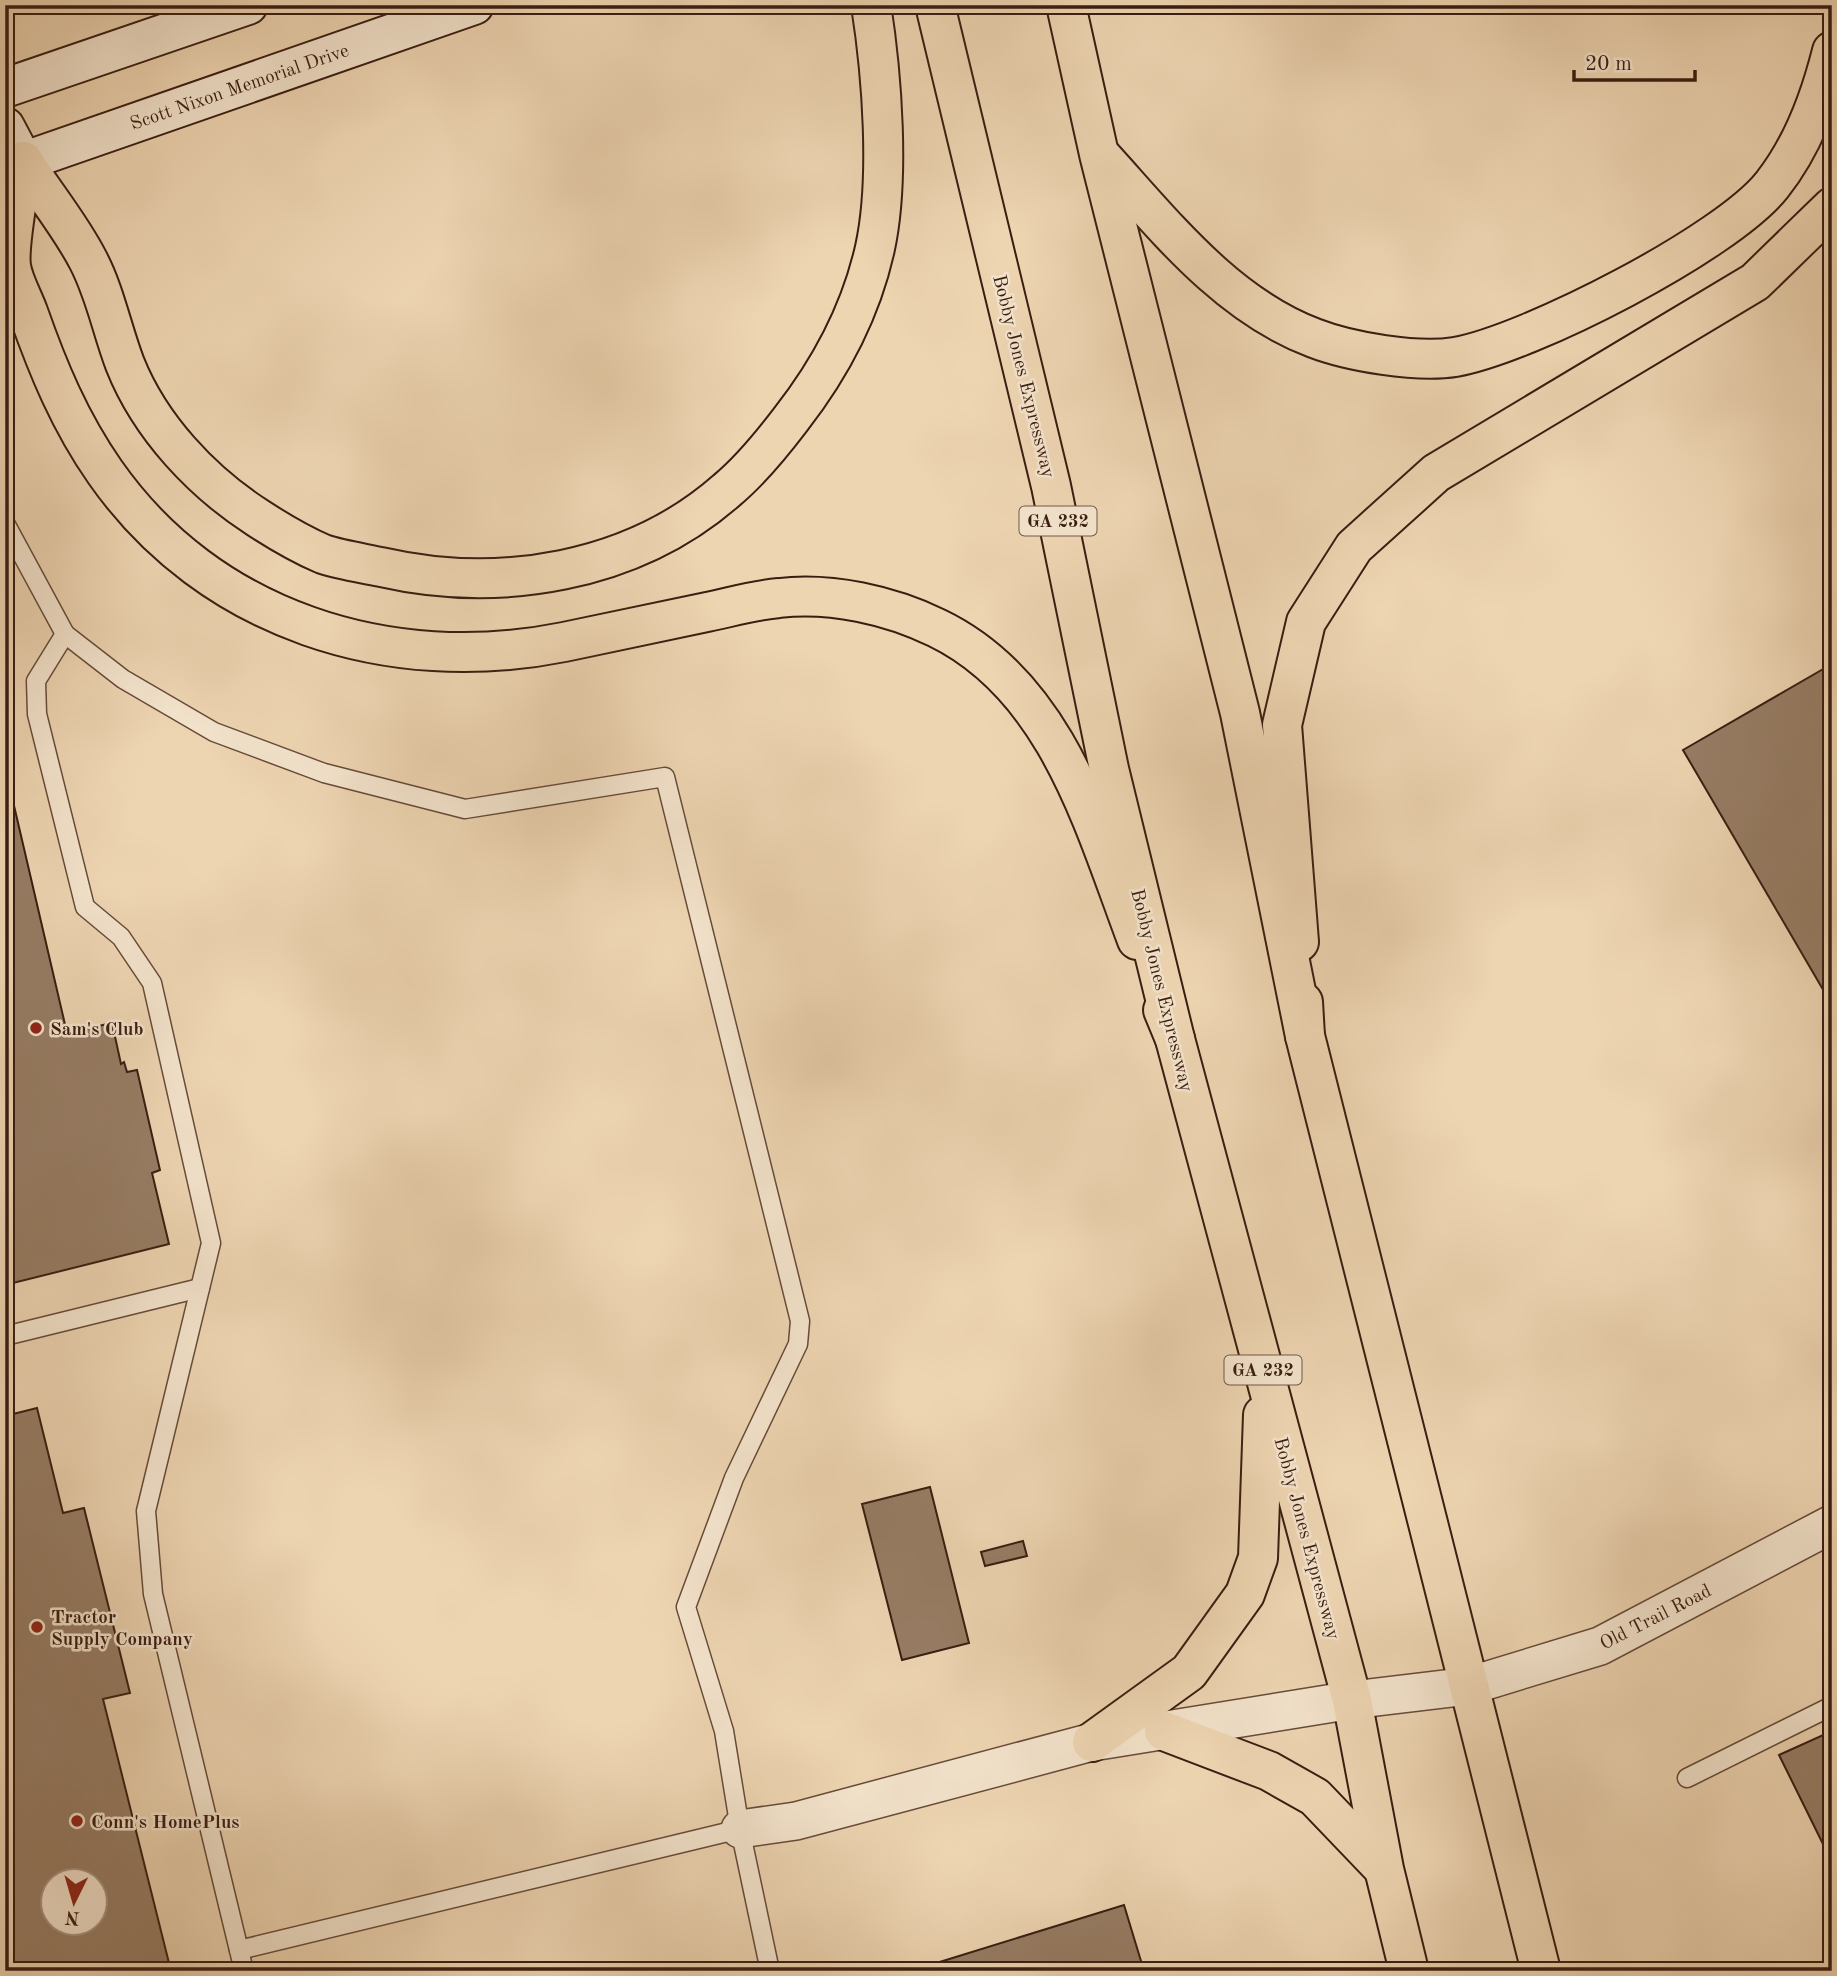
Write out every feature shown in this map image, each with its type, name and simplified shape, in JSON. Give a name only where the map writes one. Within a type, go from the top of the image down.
[{"type":"main road","points":[[5,88],[248,5]]},
{"type":"main road","name":"Scott Nixon Memorial Drive","points":[[14,164],[474,5]]},
{"type":"main road","name":"Bobby Jones Expressway","points":[[935,5],[1051,486],[1109,769],[1175,1039],[1352,1700],[1384,1869],[1409,1971]]},
{"type":"main road","points":[[1066,5],[1099,154],[1240,713],[1305,1035],[1541,1971]]},
{"type":"main road","points":[[14,164],[89,262],[127,368],[152,413],[180,451],[203,476],[257,518],[323,554],[426,578],[519,579],[599,562],[664,534],[727,491],[775,440],[822,380],[850,321],[875,247],[882,174],[880,99],[872,12]]},
{"type":"main road","points":[[1099,154],[1197,261],[1273,319],[1314,338],[1362,351],[1453,357],[1494,347],[1571,313],[1668,263],[1746,213],[1773,184],[1811,120],[1832,51]]},
{"type":"main road","points":[[5,127],[14,164],[11,266],[56,389],[91,452],[126,502],[175,549],[274,615],[344,638],[403,650],[459,652],[558,643],[781,597],[873,605],[910,616],[942,630],[978,654],[1004,677],[1040,720],[1065,756],[1083,795],[1175,1039]]},
{"type":"main road","points":[[1305,1035],[1282,725],[1306,622],[1354,547],[1436,473],[1755,282],[1832,207]]},
{"type":"main road","points":[[1092,1742],[1189,1672],[1245,1594],[1258,1558],[1265,1378]]},
{"type":"main road","points":[[1164,1731],[1269,1772],[1315,1797],[1384,1869]]},
{"type":"street","name":"Old Trail Road","points":[[740,1829],[796,1821],[1092,1742],[1352,1700],[1469,1686],[1600,1646],[1832,1524]]},
{"type":"lane","points":[[5,523],[65,634],[123,679],[214,732],[324,773],[465,809],[665,777],[800,1321],[797,1344],[734,1478],[686,1607],[724,1731],[740,1829],[770,1971]]},
{"type":"lane","points":[[65,634],[36,681],[37,714],[85,907],[121,937],[152,983],[211,1243],[146,1511],[153,1594],[244,1971]]},
{"type":"lane","points":[[5,1336],[200,1288]]},
{"type":"lane","points":[[1687,1778],[1832,1706]]},
{"type":"lane","points":[[239,1950],[740,1829]]},
{"type":"building","points":[[1832,664],[1832,1005],[1683,750]]},
{"type":"building","name":"Sam's Club","points":[[5,767],[67,1033],[112,1023],[121,1064],[124,1062],[127,1072],[137,1070],[160,1170],[152,1173],[169,1244],[5,1285]]},
{"type":"building","points":[[37,1408],[63,1513],[84,1508],[130,1693],[103,1699],[171,1971],[5,1971],[5,1416]]},
{"type":"building","points":[[930,1487],[969,1643],[902,1660],[862,1504]]},
{"type":"building","points":[[1023,1541],[1027,1556],[985,1566],[981,1552]]},
{"type":"building","points":[[1832,1731],[1832,1839],[1823,1844],[1779,1755]]},
{"type":"building","points":[[1124,1905],[1144,1971],[932,1971],[930,1965]]},
{"type":"place","name":"Sam's Club","points":[[36,1028]]},
{"type":"place","name":"Tractor Supply Company","points":[[37,1627]]},
{"type":"place","name":"Conn's HomePlus","points":[[77,1821]]}]
